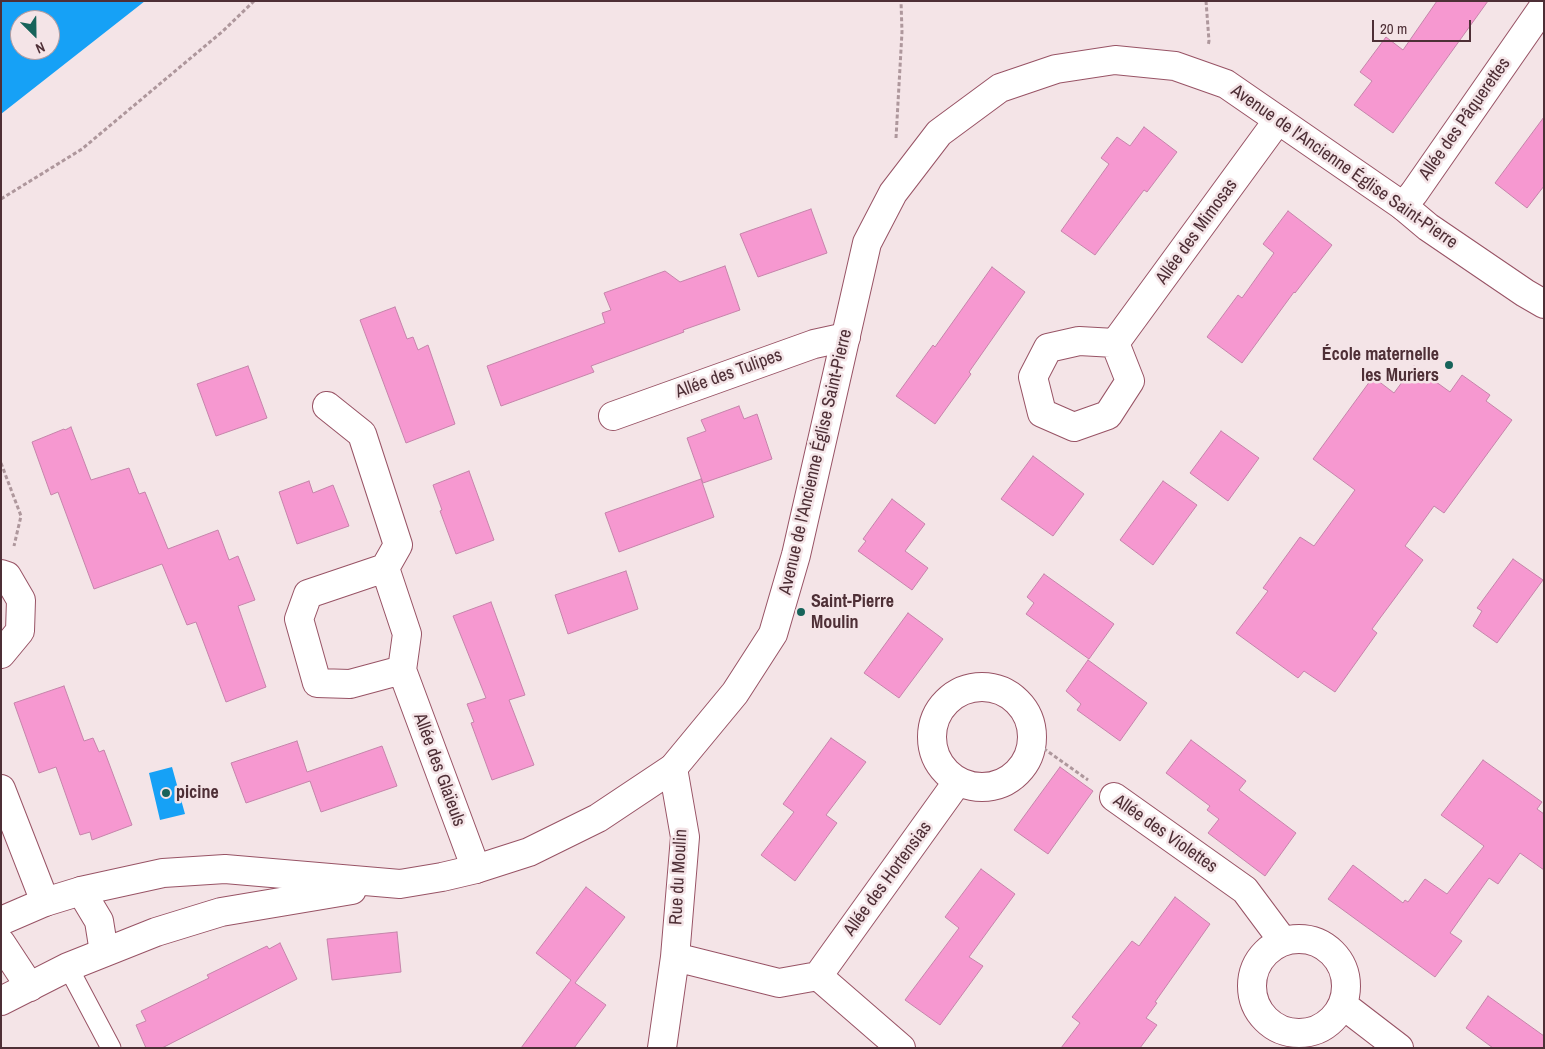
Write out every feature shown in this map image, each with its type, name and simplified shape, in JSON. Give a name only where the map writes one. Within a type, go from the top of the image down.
[{"type":"street","name":"Allée des Pâquerettes","points":[[1403,206],[1544,6]]},
{"type":"street","name":"Avenue de l'Ancienne Église Saint-Pierre","points":[[1,921],[45,902],[81,891],[164,873],[224,869],[400,884],[442,877],[476,869],[529,852],[598,818],[673,768],[735,693],[773,634],[796,555],[867,243],[893,193],[939,133],[1000,88],[1056,69],[1116,60],[1175,66],[1226,84],[1403,206],[1428,227],[1525,294],[1544,304]]},
{"type":"street","name":"Allée des Mimosas","points":[[1115,343],[1278,120]]},
{"type":"street","name":"Allée des Tulipes","points":[[613,416],[814,344],[846,337]]},
{"type":"street","points":[[327,406],[362,434],[398,545],[384,568],[308,594],[299,619],[317,683],[350,684],[402,670]]},
{"type":"street","name":"Allée des Glaïeuls","points":[[384,568],[407,634],[402,670],[476,869]]},
{"type":"street","points":[[1,654],[20,631],[21,600],[4,575]]},
{"type":"street","points":[[987,687],[1006,693],[1021,705],[1030,722],[1033,741],[1025,765],[1006,782],[982,788],[958,781],[943,769],[934,752],[932,732],[938,714],[950,699],[968,690],[987,687]]},
{"type":"street","name":"Rue du Moulin","points":[[662,1048],[675,957],[685,836],[673,768]]},
{"type":"street","name":"Allée des Hortensias","points":[[818,976],[958,781]]},
{"type":"street","points":[[1,789],[45,902]]},
{"type":"street","name":"Allée des Violettes","points":[[1114,797],[1245,890],[1283,941]]},
{"type":"street","points":[[1,1001],[68,967],[104,952],[156,932],[221,912],[311,896],[400,884]]},
{"type":"street","points":[[81,891],[100,921],[104,952]]},
{"type":"street","points":[[1310,940],[1334,953],[1347,978],[1343,1005],[1329,1024],[1308,1033],[1284,1031],[1264,1019],[1253,998],[1252,975],[1264,954],[1283,941],[1310,940]]},
{"type":"street","points":[[1,943],[30,987]]},
{"type":"street","name":"Rue du Moulin","points":[[649,1048],[675,957]]},
{"type":"street","points":[[675,957],[779,983],[818,976],[901,1048]]},
{"type":"street","points":[[1343,1005],[1399,1048]]},
{"type":"lane","points":[[68,967],[111,1048]]},
{"type":"path","points":[[1,199],[82,150],[223,31],[254,1]]},
{"type":"path","points":[[896,146],[902,32],[901,1]]},
{"type":"path","points":[[1202,76],[1210,41],[1206,1]]},
{"type":"path","points":[[1,463],[21,516],[4,575]]},
{"type":"path","name":"Allée des Violettes","points":[[1033,741],[1114,797]]},
{"type":"water","points":[[1,1],[145,1],[1,114]]},
{"type":"water","name":"picine","points":[[172,767],[185,814],[160,820],[149,773]]},
{"type":"building","points":[[1437,1],[1488,1],[1393,133],[1354,105],[1372,81],[1360,72],[1386,37],[1403,50]]},
{"type":"building","points":[[1544,117],[1544,186],[1527,208],[1495,183]]},
{"type":"building","points":[[1144,127],[1177,152],[1147,192],[1144,190],[1095,255],[1061,231],[1109,164],[1101,158],[1117,137],[1130,146]]},
{"type":"building","points":[[811,209],[827,253],[758,277],[740,234]]},
{"type":"building","points":[[1288,211],[1332,245],[1294,292],[1242,363],[1207,337],[1238,295],[1242,298],[1274,253],[1263,244]]},
{"type":"building","points":[[725,266],[740,310],[591,366],[594,372],[501,406],[487,366],[605,323],[602,313],[611,310],[604,293],[665,271],[680,282]]},
{"type":"building","points":[[992,267],[1025,292],[969,372],[971,374],[935,424],[896,396],[933,345],[935,347]]},
{"type":"building","points":[[395,307],[407,339],[413,337],[418,350],[428,345],[455,424],[406,443],[360,320]]},
{"type":"building","points":[[248,366],[267,418],[216,436],[197,384]]},
{"type":"building","points":[[1414,366],[1450,392],[1462,375],[1490,395],[1486,401],[1512,420],[1444,513],[1434,506],[1405,546],[1423,560],[1372,629],[1377,633],[1335,692],[1304,671],[1298,678],[1236,633],[1268,591],[1263,588],[1300,537],[1314,546],[1355,490],[1313,459],[1373,377],[1394,393]]},
{"type":"building","points":[[739,406],[744,419],[757,414],[772,459],[703,483],[687,438],[706,431],[701,420]]},
{"type":"building","points":[[71,427],[91,480],[129,468],[139,494],[145,492],[168,549],[218,530],[229,560],[238,556],[255,600],[238,606],[266,687],[226,702],[196,622],[187,625],[162,564],[94,589],[58,492],[51,495],[32,442]]},
{"type":"building","points":[[1221,431],[1259,458],[1228,501],[1190,473]]},
{"type":"building","points":[[1033,456],[1084,494],[1053,536],[1001,499]]},
{"type":"building","points":[[469,471],[494,540],[456,554],[440,511],[442,510],[433,485]]},
{"type":"building","points":[[701,479],[714,517],[619,552],[605,513]]},
{"type":"building","points":[[309,481],[313,493],[333,485],[349,526],[297,544],[279,492]]},
{"type":"building","points":[[1163,481],[1197,505],[1153,565],[1120,540]]},
{"type":"building","points":[[892,499],[925,524],[905,551],[928,568],[912,590],[858,551],[866,541],[863,539]]},
{"type":"building","points":[[1513,559],[1543,580],[1497,643],[1473,626],[1482,611],[1477,608]]},
{"type":"building","points":[[626,571],[638,609],[568,634],[555,595]]},
{"type":"building","points":[[1044,574],[1114,624],[1089,659],[1026,614],[1034,603],[1027,597]]},
{"type":"building","points":[[491,602],[525,695],[509,700],[534,765],[492,780],[471,723],[474,722],[467,704],[486,698],[453,616]]},
{"type":"building","points":[[908,613],[943,639],[899,698],[864,673]]},
{"type":"building","points":[[1088,660],[1147,703],[1120,741],[1077,710],[1081,704],[1066,691]]},
{"type":"building","points":[[64,686],[84,741],[93,738],[99,752],[104,750],[132,825],[92,840],[90,832],[80,835],[56,767],[39,773],[14,703]]},
{"type":"building","points":[[831,738],[866,762],[826,815],[837,823],[795,881],[761,855],[794,812],[783,804]]},
{"type":"building","points":[[1191,740],[1246,781],[1239,790],[1296,833],[1265,876],[1208,833],[1219,819],[1207,810],[1210,806],[1166,773]]},
{"type":"building","points":[[297,741],[307,772],[382,746],[397,786],[321,812],[310,781],[246,803],[231,763]]},
{"type":"building","points":[[1483,760],[1542,802],[1537,809],[1544,814],[1544,870],[1520,853],[1498,884],[1489,878],[1450,933],[1462,941],[1435,977],[1328,899],[1353,865],[1403,903],[1405,900],[1408,902],[1425,879],[1447,894],[1484,846],[1441,815]]},
{"type":"building","points":[[1060,767],[1093,791],[1048,854],[1014,830]]},
{"type":"building","points":[[981,869],[1015,894],[969,957],[983,966],[940,1025],[905,1000],[959,928],[945,917]]},
{"type":"building","points":[[586,887],[625,917],[575,983],[606,1005],[574,1048],[521,1048],[571,980],[536,953]]},
{"type":"building","points":[[1175,897],[1210,924],[1155,1002],[1157,1003],[1146,1018],[1157,1025],[1140,1048],[1061,1048],[1080,1023],[1072,1017],[1132,941],[1139,946]]},
{"type":"building","points":[[397,932],[401,972],[332,980],[327,939]]},
{"type":"building","points":[[280,943],[297,979],[162,1048],[146,1048],[136,1025],[146,1021],[141,1011],[209,978],[207,975],[267,946],[269,949]]},
{"type":"building","points":[[1488,996],[1544,1036],[1544,1048],[1493,1048],[1466,1028]]},
{"type":"place","name":"École maternelle les Muriers","points":[[1449,365]]},
{"type":"place","name":"Saint-Pierre Moulin","points":[[801,612]]},
{"type":"place","name":"picine","points":[[166,793]]}]
